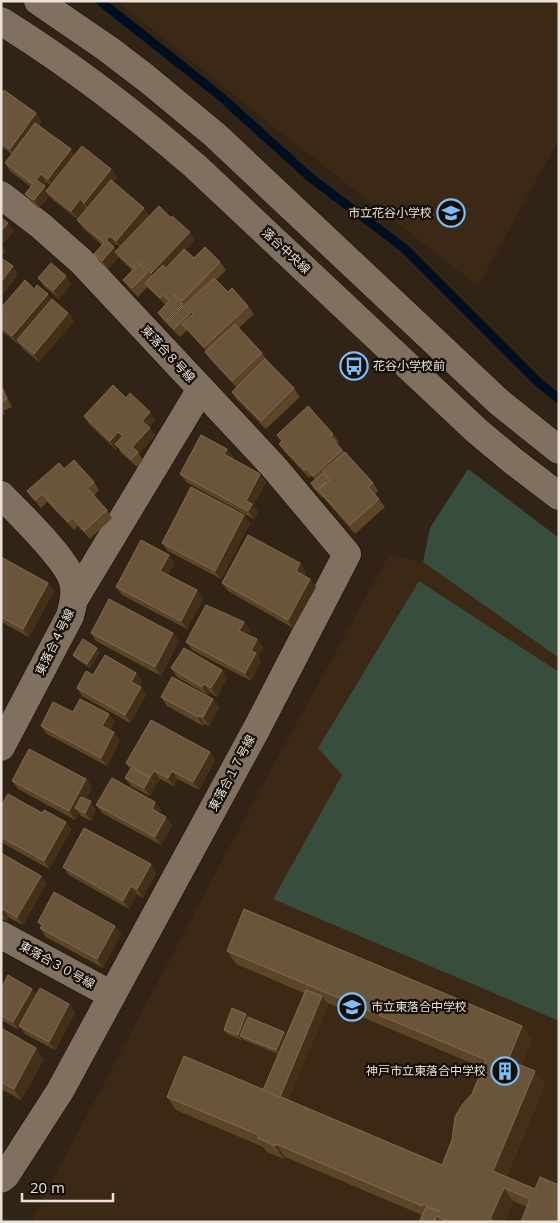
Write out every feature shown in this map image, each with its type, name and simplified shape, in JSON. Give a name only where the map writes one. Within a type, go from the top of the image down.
[{"type":"street","points":[[38,1],[146,78],[215,135],[492,396],[559,450]]},
{"type":"street","name":"落合中央線","points":[[1,21],[73,68],[161,137],[202,173],[477,431],[559,496]]},
{"type":"street","name":"東落合８号線","points":[[1,195],[81,261],[201,389],[75,598]]},
{"type":"street","name":"東落合１７号線","points":[[1,1179],[6,1175],[60,1091],[257,728],[346,554],[273,466],[201,389]]},
{"type":"street","name":"東落合４号線","points":[[1,495],[61,561],[73,580],[75,598],[70,616],[1,747]]},
{"type":"street","name":"東落合３０号線","points":[[1,935],[112,995]]},
{"type":"shaded area","name":"市立花谷小学校","points":[[124,1],[559,1],[559,139],[478,286],[275,128],[122,5]]},
{"type":"shaded area","name":"市立東落合中学校","points":[[389,555],[423,562],[559,658],[559,1222],[34,1222],[34,1215],[255,799]]},
{"type":"green space","points":[[468,469],[559,538],[559,658],[423,562],[430,528]]},
{"type":"green space","points":[[419,581],[559,672],[559,1021],[273,899],[342,775],[318,748]]},
{"type":"building","points":[[4,90],[36,113],[10,149],[1,143],[1,95]]},
{"type":"building","points":[[35,123],[71,149],[48,179],[41,174],[36,180],[45,186],[34,200],[25,194],[33,184],[5,163]]},
{"type":"building","points":[[82,146],[111,169],[84,203],[80,199],[71,211],[46,191]]},
{"type":"building","points":[[111,180],[144,208],[116,241],[110,236],[106,240],[114,247],[102,261],[94,254],[104,243],[77,220]]},
{"type":"building","points":[[159,206],[190,232],[151,273],[138,262],[133,268],[115,252]]},
{"type":"building","points":[[1,218],[8,223],[1,231]]},
{"type":"building","points":[[205,247],[220,262],[182,301],[174,296],[183,304],[166,321],[158,313],[169,301],[163,295],[160,298],[145,283],[163,265],[166,268],[184,249],[194,258]]},
{"type":"building","points":[[1,258],[13,266],[1,282]]},
{"type":"building","points":[[51,263],[66,276],[53,291],[38,278]]},
{"type":"building","points":[[139,264],[147,273],[132,288],[123,280]]},
{"type":"building","points":[[214,278],[228,292],[232,288],[248,306],[204,347],[182,324],[193,314],[185,305]]},
{"type":"building","points":[[25,280],[34,289],[37,285],[48,294],[12,336],[1,327],[1,308]]},
{"type":"building","points":[[52,299],[68,313],[34,354],[17,340]]},
{"type":"building","points":[[183,306],[190,313],[174,329],[167,322]]},
{"type":"building","points":[[235,324],[262,353],[232,381],[205,352]]},
{"type":"building","points":[[265,359],[294,388],[261,421],[232,392]]},
{"type":"building","points":[[113,385],[126,398],[130,393],[150,412],[142,421],[150,428],[132,447],[138,452],[131,459],[115,444],[123,436],[118,432],[110,441],[84,416]]},
{"type":"building","points":[[1,386],[7,399],[1,401]]},
{"type":"building","points":[[308,406],[333,434],[330,436],[342,450],[313,476],[306,468],[304,470],[279,444],[282,441],[277,435]]},
{"type":"building","points":[[201,435],[227,449],[224,454],[260,474],[246,501],[252,504],[248,511],[180,474]]},
{"type":"building","points":[[345,452],[373,483],[368,487],[379,499],[350,525],[318,490],[327,482],[316,490],[311,483],[323,473],[329,481],[323,471]]},
{"type":"building","points":[[74,460],[94,482],[87,488],[107,510],[84,531],[72,517],[68,522],[42,494],[35,500],[27,491],[59,463],[64,469]]},
{"type":"building","points":[[191,487],[244,515],[215,571],[162,543]]},
{"type":"building","points":[[248,535],[300,563],[296,571],[310,579],[288,620],[222,583]]},
{"type":"building","points":[[141,540],[169,555],[160,571],[197,590],[181,621],[116,587]]},
{"type":"building","points":[[1,557],[48,583],[23,629],[1,617]]},
{"type":"building","points":[[109,599],[173,633],[155,667],[91,633]]},
{"type":"building","points":[[206,605],[244,622],[239,631],[257,639],[251,651],[256,653],[245,673],[186,642]]},
{"type":"building","points":[[83,639],[97,648],[87,664],[73,655]]},
{"type":"building","points":[[184,648],[222,670],[211,688],[204,684],[202,687],[171,668]]},
{"type":"building","points":[[105,655],[136,673],[131,682],[141,687],[125,715],[77,688],[86,671],[93,675]]},
{"type":"building","points":[[172,677],[213,699],[203,717],[198,717],[161,697]]},
{"type":"building","points":[[80,699],[109,714],[102,726],[114,732],[101,758],[41,726],[53,702],[73,712]]},
{"type":"building","points":[[151,720],[210,752],[193,782],[172,771],[168,778],[154,771],[150,777],[126,763]]},
{"type":"building","points":[[29,749],[86,779],[69,811],[12,781]]},
{"type":"building","points":[[131,768],[150,778],[144,788],[125,778]]},
{"type":"building","points":[[112,778],[155,802],[152,809],[166,817],[155,837],[96,805]]},
{"type":"building","points":[[8,794],[42,813],[44,810],[66,822],[44,861],[1,837],[1,806]]},
{"type":"building","points":[[81,797],[91,801],[85,813],[75,808]]},
{"type":"building","points":[[84,828],[151,864],[137,889],[131,886],[123,901],[63,867]]},
{"type":"building","points":[[1,853],[41,876],[17,917],[3,909],[1,912]]},
{"type":"building","points":[[54,892],[115,926],[97,959],[40,928],[43,925],[38,922]]},
{"type":"building","name":"神戸市立東落合中学校","points":[[244,909],[522,1026],[508,1060],[535,1071],[493,1171],[535,1189],[540,1177],[559,1185],[559,1222],[521,1222],[530,1199],[504,1188],[490,1219],[496,1222],[449,1222],[437,1216],[434,1222],[419,1222],[426,1207],[439,1211],[423,1204],[422,1206],[276,1144],[275,1146],[258,1138],[259,1135],[167,1097],[184,1056],[442,1165],[452,1140],[455,1117],[462,1105],[472,1094],[486,1060],[227,951]]},
{"type":"building","points":[[8,975],[32,989],[13,1022],[1,1015],[1,984],[3,985]]},
{"type":"building","points":[[40,988],[69,1004],[49,1042],[19,1026]]},
{"type":"building","points":[[306,990],[322,996],[280,1097],[263,1090]]},
{"type":"building","points":[[232,1008],[246,1014],[238,1035],[224,1030]]},
{"type":"building","points":[[248,1017],[284,1032],[276,1050],[240,1036]]},
{"type":"building","points":[[1,1028],[36,1048],[14,1089],[1,1082]]},
{"type":"waterway","points":[[100,1],[219,95],[311,178],[404,248],[539,383],[559,399]]},
{"type":"place","name":"市立花谷小学校","points":[[451,213]]},
{"type":"place","name":"花谷小学校前","points":[[354,366]]},
{"type":"place","name":"市立東落合中学校","points":[[352,1007]]},
{"type":"place","name":"神戸市立東落合中学校","points":[[505,1071]]}]
